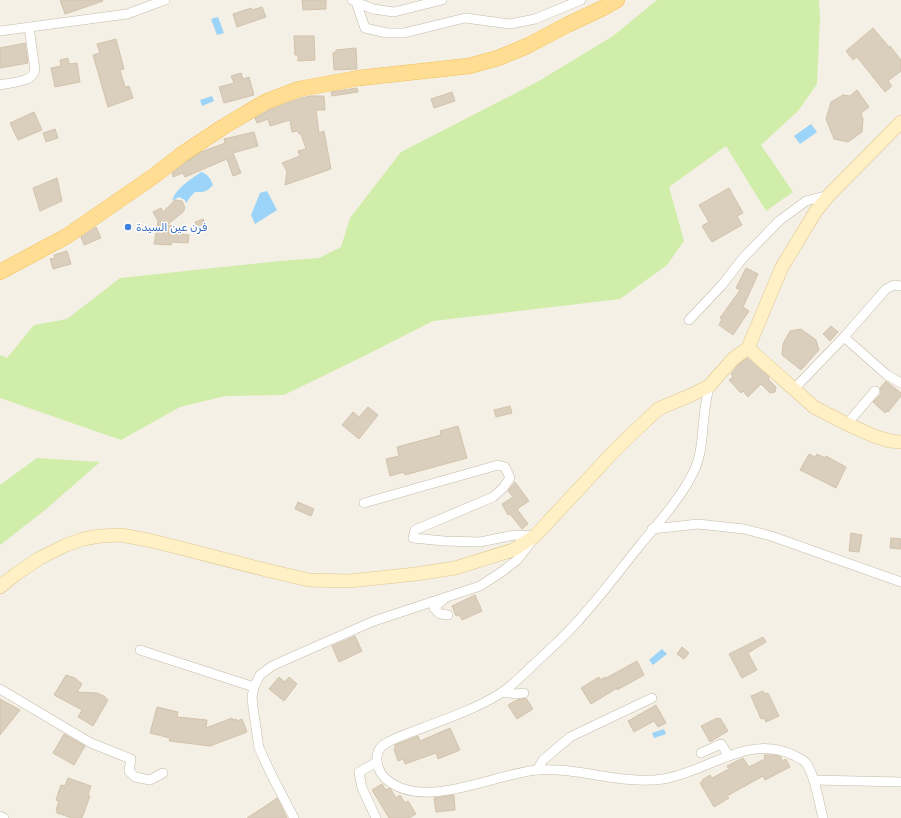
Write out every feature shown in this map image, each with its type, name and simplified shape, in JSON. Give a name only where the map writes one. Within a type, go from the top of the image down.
[{"type":"main road","points":[[0,272],[68,236],[154,176],[180,155],[265,102],[299,89],[359,78],[469,66],[498,58],[527,46],[567,25],[601,10],[617,0]]},
{"type":"street","points":[[0,31],[127,14],[165,0]]},
{"type":"street","points":[[354,1],[373,9],[394,12],[442,0]]},
{"type":"street","points":[[354,1],[365,28],[387,33],[404,33],[465,18],[510,24],[535,19],[581,0]]},
{"type":"street","points":[[0,85],[29,79],[34,75],[35,70],[29,27]]},
{"type":"street","points":[[294,818],[259,748],[253,707],[254,687],[260,676],[272,666],[374,621],[480,586],[504,571],[517,560],[535,536],[616,449],[658,409],[709,386],[733,359],[748,348],[782,266],[816,211],[829,195],[901,122]]},
{"type":"street","points":[[689,320],[722,285],[743,258],[778,221],[806,201],[829,195]]},
{"type":"street","points":[[794,389],[844,337],[886,289],[894,285],[901,286]]},
{"type":"street","points":[[844,337],[887,375],[901,383]]},
{"type":"street","points":[[748,348],[814,407],[874,436],[890,441],[901,442]]},
{"type":"street","points":[[709,386],[698,461],[693,474],[675,502],[579,620],[554,646],[503,692],[470,710],[384,744],[378,751],[376,762],[386,779],[408,789],[422,792],[439,792],[537,770],[563,771],[629,779],[661,779],[678,776],[737,753],[766,749],[787,752],[806,762],[814,780],[822,818]]},
{"type":"street","points":[[848,424],[875,391]]},
{"type":"street","points":[[364,504],[498,465],[505,467],[510,478],[503,488],[493,497],[415,530],[413,538],[480,542],[514,535],[535,536]]},
{"type":"street","points":[[652,530],[698,524],[744,529],[771,536],[901,582]]},
{"type":"street","points":[[0,587],[40,558],[83,539],[100,536],[121,535],[152,541],[270,572],[309,580],[349,581],[416,574],[454,568],[492,558],[514,550],[535,536]]},
{"type":"street","points":[[445,598],[434,608],[440,614],[448,615]]},
{"type":"street","points":[[140,650],[254,687]]},
{"type":"street","points":[[0,690],[92,742],[131,759],[129,770],[135,777],[150,780],[163,773]]},
{"type":"street","points":[[503,692],[516,694],[524,693]]},
{"type":"street","points":[[537,770],[543,760],[570,737],[652,698]]},
{"type":"street","points":[[701,753],[721,744],[729,756]]},
{"type":"street","points":[[376,762],[359,772],[362,788],[376,818]]},
{"type":"street","points":[[814,780],[901,782]]},
{"type":"green space","points":[[657,0],[819,0],[820,18],[817,84],[798,111],[761,145],[793,192],[766,211],[726,146],[669,187],[684,241],[667,265],[620,299],[433,321],[284,395],[225,396],[180,407],[121,440],[0,398],[0,355],[7,358],[34,325],[67,319],[120,278],[319,258],[341,247],[350,218],[401,152],[539,81],[613,36]]},
{"type":"green space","points":[[37,458],[100,462],[45,510],[0,545],[0,485]]},
{"type":"water","points":[[218,17],[224,33],[217,35],[211,19]]},
{"type":"water","points":[[212,96],[214,101],[202,106],[200,100]]},
{"type":"water","points":[[811,124],[817,132],[800,144],[794,136]]},
{"type":"water","points":[[201,172],[210,178],[213,185],[209,189],[201,192],[195,192],[186,203],[185,200],[179,197],[172,201],[180,188]]},
{"type":"water","points":[[267,191],[277,210],[255,224],[251,215],[260,193]]},
{"type":"water","points":[[662,649],[667,654],[653,665],[649,660]]},
{"type":"water","points":[[664,729],[666,734],[654,738],[652,733]]},
{"type":"building","points":[[60,0],[102,0],[103,1],[65,14]]},
{"type":"building","points":[[302,0],[326,0],[326,9],[303,10]]},
{"type":"building","points":[[262,7],[266,17],[237,27],[233,14],[251,8],[252,10]]},
{"type":"building","points":[[873,28],[901,60],[901,71],[888,81],[892,86],[885,92],[857,57],[853,60],[846,51]]},
{"type":"building","points":[[294,36],[314,36],[315,60],[298,61],[298,55],[295,55]]},
{"type":"building","points":[[116,39],[124,69],[120,70],[125,87],[129,86],[133,98],[108,107],[93,55],[100,53],[97,44]]},
{"type":"building","points":[[25,43],[28,63],[0,68],[0,48]]},
{"type":"building","points":[[356,48],[357,69],[334,70],[333,53],[336,52],[336,50]]},
{"type":"building","points":[[68,58],[69,64],[77,63],[80,82],[55,87],[51,68],[61,66],[60,60]]},
{"type":"building","points":[[241,73],[243,79],[249,77],[254,95],[224,103],[219,87],[234,83],[231,76]]},
{"type":"building","points":[[357,88],[358,92],[332,96],[331,92]]},
{"type":"building","points":[[857,90],[869,107],[861,113],[863,119],[862,132],[848,142],[834,139],[826,119],[831,102],[843,95],[850,96]]},
{"type":"building","points":[[452,92],[455,101],[434,108],[431,99]]},
{"type":"building","points":[[324,96],[325,110],[316,110],[319,133],[324,131],[331,169],[285,185],[287,171],[282,163],[300,156],[298,151],[306,149],[301,134],[299,134],[298,131],[292,132],[290,120],[270,126],[268,119],[257,123],[255,118],[269,110],[301,98]]},
{"type":"building","points":[[34,112],[42,130],[18,140],[10,123]]},
{"type":"building","points":[[55,129],[58,138],[46,142],[43,133]]},
{"type":"building","points":[[254,132],[258,146],[233,153],[241,173],[233,176],[227,159],[185,177],[183,173],[173,177],[172,173],[186,162],[201,152],[225,143],[224,139]]},
{"type":"building","points":[[57,178],[62,201],[40,211],[33,188]]},
{"type":"building","points":[[729,188],[743,213],[737,216],[742,225],[712,242],[702,226],[709,222],[699,205]]},
{"type":"building","points":[[175,200],[182,201],[185,208],[183,212],[167,225],[174,226],[168,237],[174,233],[189,235],[188,243],[172,242],[171,245],[154,244],[158,221],[153,212],[161,208],[163,212]]},
{"type":"building","points":[[203,219],[206,226],[199,229],[195,222]]},
{"type":"building","points":[[96,227],[101,238],[84,245],[81,237]]},
{"type":"building","points":[[67,251],[71,264],[53,269],[50,259],[55,258],[54,255]]},
{"type":"building","points":[[746,268],[758,274],[743,307],[749,311],[733,335],[719,325],[722,319],[720,318],[740,290],[736,288]]},
{"type":"building","points":[[831,326],[838,332],[830,341],[823,334]]},
{"type":"building","points":[[801,329],[816,340],[819,350],[801,370],[782,355],[783,344],[790,331]]},
{"type":"building","points":[[747,358],[769,377],[768,379],[776,387],[775,392],[770,393],[761,384],[748,397],[743,391],[741,393],[729,380],[733,377],[731,374],[738,365]]},
{"type":"building","points":[[886,381],[901,393],[901,396],[888,412],[887,411],[885,413],[873,402],[880,395],[880,388]]},
{"type":"building","points":[[510,406],[512,413],[496,417],[494,410]]},
{"type":"building","points":[[368,407],[378,415],[359,439],[342,425],[353,412],[359,417]]},
{"type":"building","points":[[458,426],[467,458],[405,475],[404,472],[390,476],[386,459],[399,456],[397,447],[441,435],[440,431]]},
{"type":"building","points":[[809,454],[815,457],[817,454],[825,458],[826,456],[846,467],[836,488],[800,470]]},
{"type":"building","points":[[515,482],[529,501],[517,509],[528,524],[522,529],[510,514],[508,515],[502,504],[513,497],[508,491]]},
{"type":"building","points":[[298,502],[314,509],[311,516],[295,509]]},
{"type":"building","points":[[851,533],[862,535],[859,552],[849,551]]},
{"type":"building","points":[[891,538],[901,539],[901,549],[890,548]]},
{"type":"building","points":[[475,595],[482,611],[462,620],[459,615],[456,616],[452,606]]},
{"type":"building","points":[[355,636],[362,651],[339,662],[332,646]]},
{"type":"building","points":[[763,637],[766,642],[748,653],[757,670],[742,678],[729,654]]},
{"type":"building","points":[[682,647],[689,653],[684,659],[677,654]]},
{"type":"building","points":[[637,661],[644,675],[617,690],[617,688],[591,704],[581,688],[599,677],[601,680],[605,677],[606,678]]},
{"type":"building","points":[[66,675],[75,678],[82,684],[77,692],[97,693],[104,696],[108,700],[93,726],[78,717],[82,710],[54,695]]},
{"type":"building","points":[[279,677],[285,682],[289,677],[297,684],[284,701],[269,689]]},
{"type":"building","points":[[763,691],[765,694],[768,693],[779,716],[766,722],[764,718],[761,719],[751,696]]},
{"type":"building","points":[[526,698],[533,709],[517,719],[508,705],[517,700]]},
{"type":"building","points":[[0,699],[20,710],[0,735]]},
{"type":"building","points":[[656,705],[666,723],[658,727],[654,721],[634,732],[628,721]]},
{"type":"building","points":[[157,707],[178,712],[177,717],[207,720],[206,728],[232,718],[233,720],[236,719],[237,721],[242,719],[247,732],[210,746],[169,741],[170,738],[150,733]]},
{"type":"building","points":[[720,718],[728,731],[710,742],[701,726]]},
{"type":"building","points":[[450,728],[460,750],[438,759],[436,753],[405,764],[403,759],[398,761],[394,749],[395,745],[418,736],[420,741]]},
{"type":"building","points":[[64,734],[85,746],[74,765],[53,753]]},
{"type":"building","points":[[764,755],[775,755],[781,757],[782,761],[786,759],[790,767],[765,780],[763,776],[727,796],[729,798],[714,807],[700,783],[703,781],[702,780],[710,775],[712,778],[729,769],[727,766],[743,758],[749,767],[765,759]]},
{"type":"building","points":[[68,778],[91,786],[88,795],[90,796],[82,818],[72,818],[57,813],[56,810],[59,801],[56,800],[61,785],[65,786]]},
{"type":"building","points":[[382,784],[386,790],[390,788],[396,798],[400,795],[405,803],[408,801],[416,814],[409,818],[389,818],[372,790]]},
{"type":"building","points":[[454,795],[455,810],[436,812],[434,798]]},
{"type":"building","points":[[277,798],[287,818],[247,818],[267,805]]},
{"type":"place","name":"فرن عين السيدة","points":[[128,227]]}]
